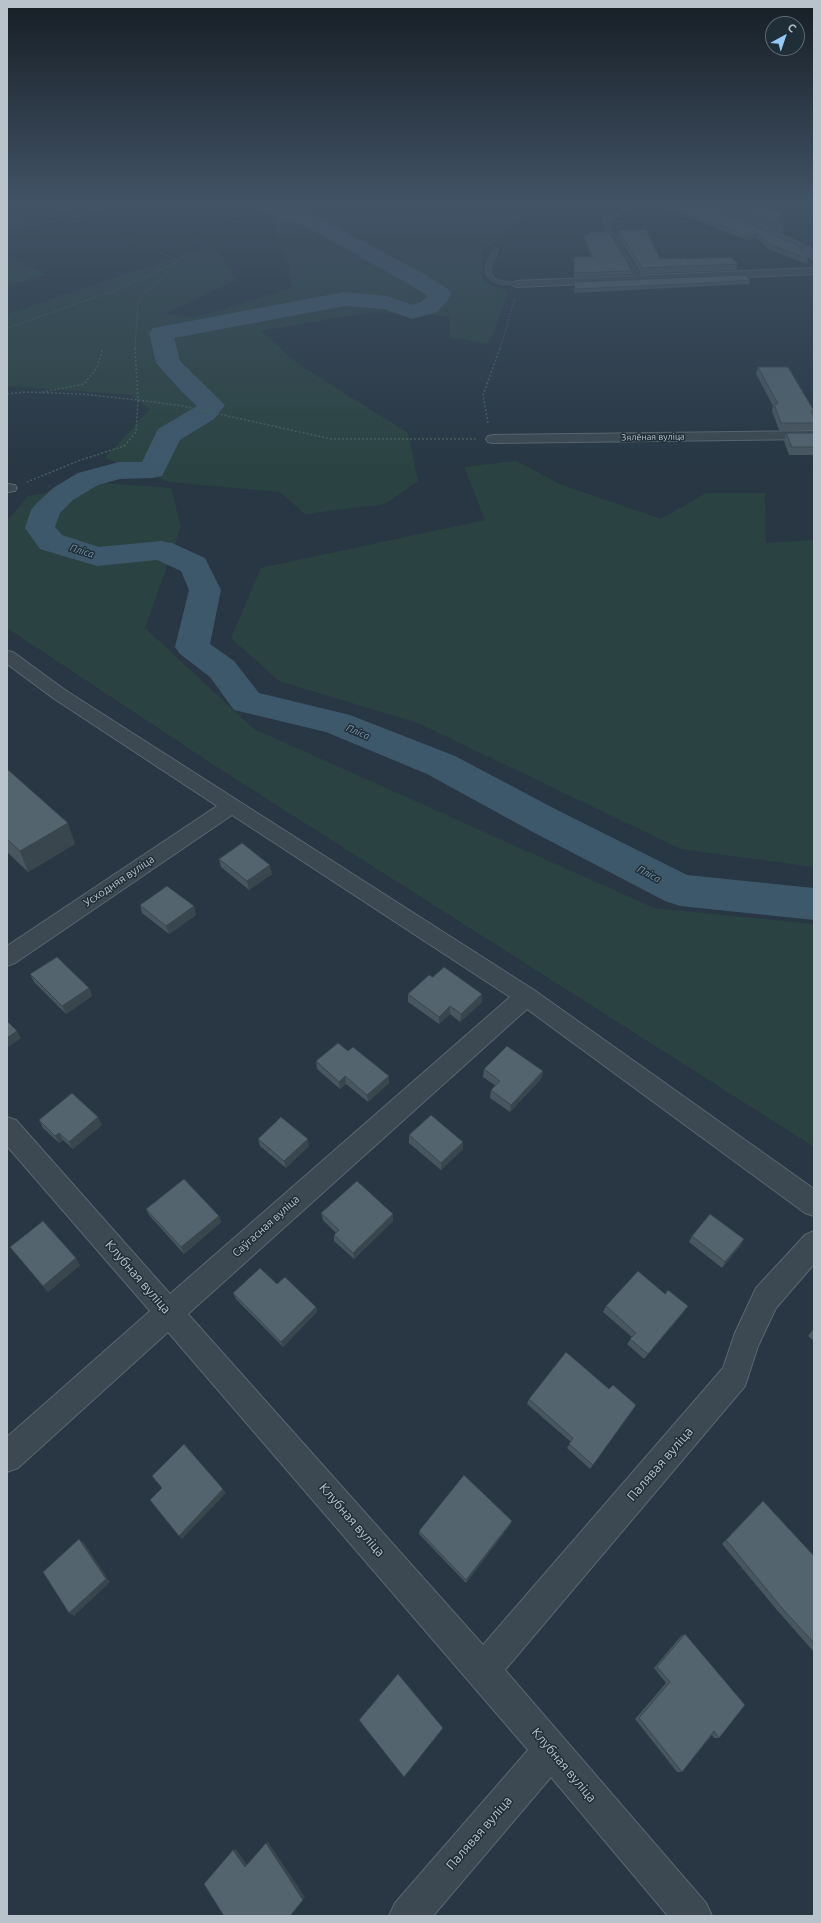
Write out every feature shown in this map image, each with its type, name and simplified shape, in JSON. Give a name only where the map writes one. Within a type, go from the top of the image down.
[{"type":"street","name":"Зялёная вуліца","points":[[492,439],[814,435]]},
{"type":"street","points":[[7,656],[59,694],[526,996],[814,1204]]},
{"type":"street","name":"Усходняя вуліца","points":[[7,957],[231,806]]},
{"type":"street","name":"Саўгасная вуліца","points":[[7,1457],[526,996]]},
{"type":"street","name":"Клубная вуліца","points":[[7,1128],[483,1670],[693,1916]]},
{"type":"street","name":"Палявая вуліца","points":[[483,1670],[735,1376],[745,1343],[766,1298],[814,1244]]},
{"type":"street","name":"Палявая вуліца","points":[[408,1916],[551,1750]]},
{"type":"path","points":[[7,328],[117,290]]},
{"type":"path","points":[[9,488],[78,461],[124,446],[136,432],[138,400],[134,340],[138,300],[149,290]]},
{"type":"path","points":[[38,392],[82,394],[183,406],[220,416],[331,439],[492,439],[483,395],[499,353],[515,301],[516,290]]},
{"type":"path","points":[[7,394],[38,392],[84,384],[97,368],[104,348]]},
{"type":"green space","points":[[79,290],[215,290],[164,314],[193,318],[286,290],[500,290],[507,293],[495,330],[488,344],[450,337],[449,316],[370,312],[261,331],[298,364],[408,433],[418,481],[385,504],[305,514],[280,492],[169,482],[105,458],[150,409],[130,395],[7,386],[7,314]]},
{"type":"green space","points":[[516,461],[562,485],[661,519],[706,493],[765,493],[766,543],[814,540],[814,867],[681,849],[418,723],[279,681],[231,638],[261,568],[485,520],[464,467]]},
{"type":"green space","points":[[102,483],[171,488],[181,527],[145,628],[254,729],[654,908],[814,924],[814,1147],[223,771],[7,628],[7,521],[28,496]]},
{"type":"building","points":[[758,367],[788,367],[814,411],[811,411],[814,417],[814,423],[781,423],[774,404],[778,404]]},
{"type":"building","points":[[786,433],[814,433],[814,447],[792,447]]},
{"type":"building","points":[[7,769],[68,823],[20,851],[7,839]]},
{"type":"building","points":[[242,843],[270,865],[247,881],[219,859]]},
{"type":"building","points":[[167,886],[194,906],[166,926],[140,905]]},
{"type":"building","points":[[57,957],[89,988],[62,1006],[30,974]]},
{"type":"building","points":[[444,967],[482,994],[461,1014],[450,1006],[439,1017],[408,994],[429,975],[433,977]]},
{"type":"building","points":[[7,1021],[17,1031],[7,1038]]},
{"type":"building","points":[[338,1043],[348,1051],[353,1047],[389,1076],[367,1095],[345,1076],[339,1082],[316,1061]]},
{"type":"building","points":[[507,1046],[543,1071],[511,1105],[491,1090],[500,1081],[484,1069]]},
{"type":"building","points":[[72,1093],[98,1117],[69,1142],[59,1133],[55,1136],[39,1120]]},
{"type":"building","points":[[431,1115],[463,1142],[441,1163],[409,1135]]},
{"type":"building","points":[[281,1117],[308,1139],[284,1161],[258,1139]]},
{"type":"building","points":[[184,1179],[219,1216],[181,1247],[146,1209]]},
{"type":"building","points":[[357,1181],[393,1214],[353,1253],[334,1235],[339,1230],[321,1213]]},
{"type":"building","points":[[710,1214],[744,1239],[725,1262],[692,1236]]},
{"type":"building","points":[[43,1221],[76,1258],[43,1286],[10,1247]]},
{"type":"building","points":[[260,1268],[277,1284],[285,1277],[316,1307],[281,1342],[233,1293]]},
{"type":"building","points":[[638,1271],[665,1294],[668,1290],[688,1306],[648,1354],[630,1339],[636,1333],[606,1306]]},
{"type":"building","points":[[566,1352],[609,1389],[613,1385],[636,1405],[593,1465],[569,1444],[573,1438],[529,1399]]},
{"type":"building","points":[[184,1444],[223,1489],[179,1536],[150,1500],[162,1488],[152,1476]]},
{"type":"building","points":[[464,1475],[512,1521],[466,1580],[419,1531]]},
{"type":"building","points":[[763,1501],[814,1556],[814,1643],[781,1607],[726,1540]]},
{"type":"building","points":[[79,1539],[106,1579],[69,1613],[43,1572]]},
{"type":"building","points":[[685,1634],[745,1705],[719,1738],[714,1731],[682,1772],[639,1718],[670,1682],[657,1667]]},
{"type":"building","points":[[398,1674],[443,1728],[404,1777],[359,1720]]},
{"type":"building","points":[[266,1843],[303,1900],[290,1916],[224,1916],[204,1884],[233,1850],[245,1867]]},
{"type":"waterway","name":"Пліса","points":[[433,290],[440,294],[437,300],[429,307],[412,312],[387,303],[345,299],[161,333],[168,363],[192,388],[212,405],[205,413],[168,435],[152,470],[119,471],[88,479],[63,494],[46,510],[40,528],[51,542],[97,557],[161,550],[194,565],[205,590],[192,647],[222,669],[247,702],[337,723],[441,765],[545,821],[680,890],[814,904]]}]
